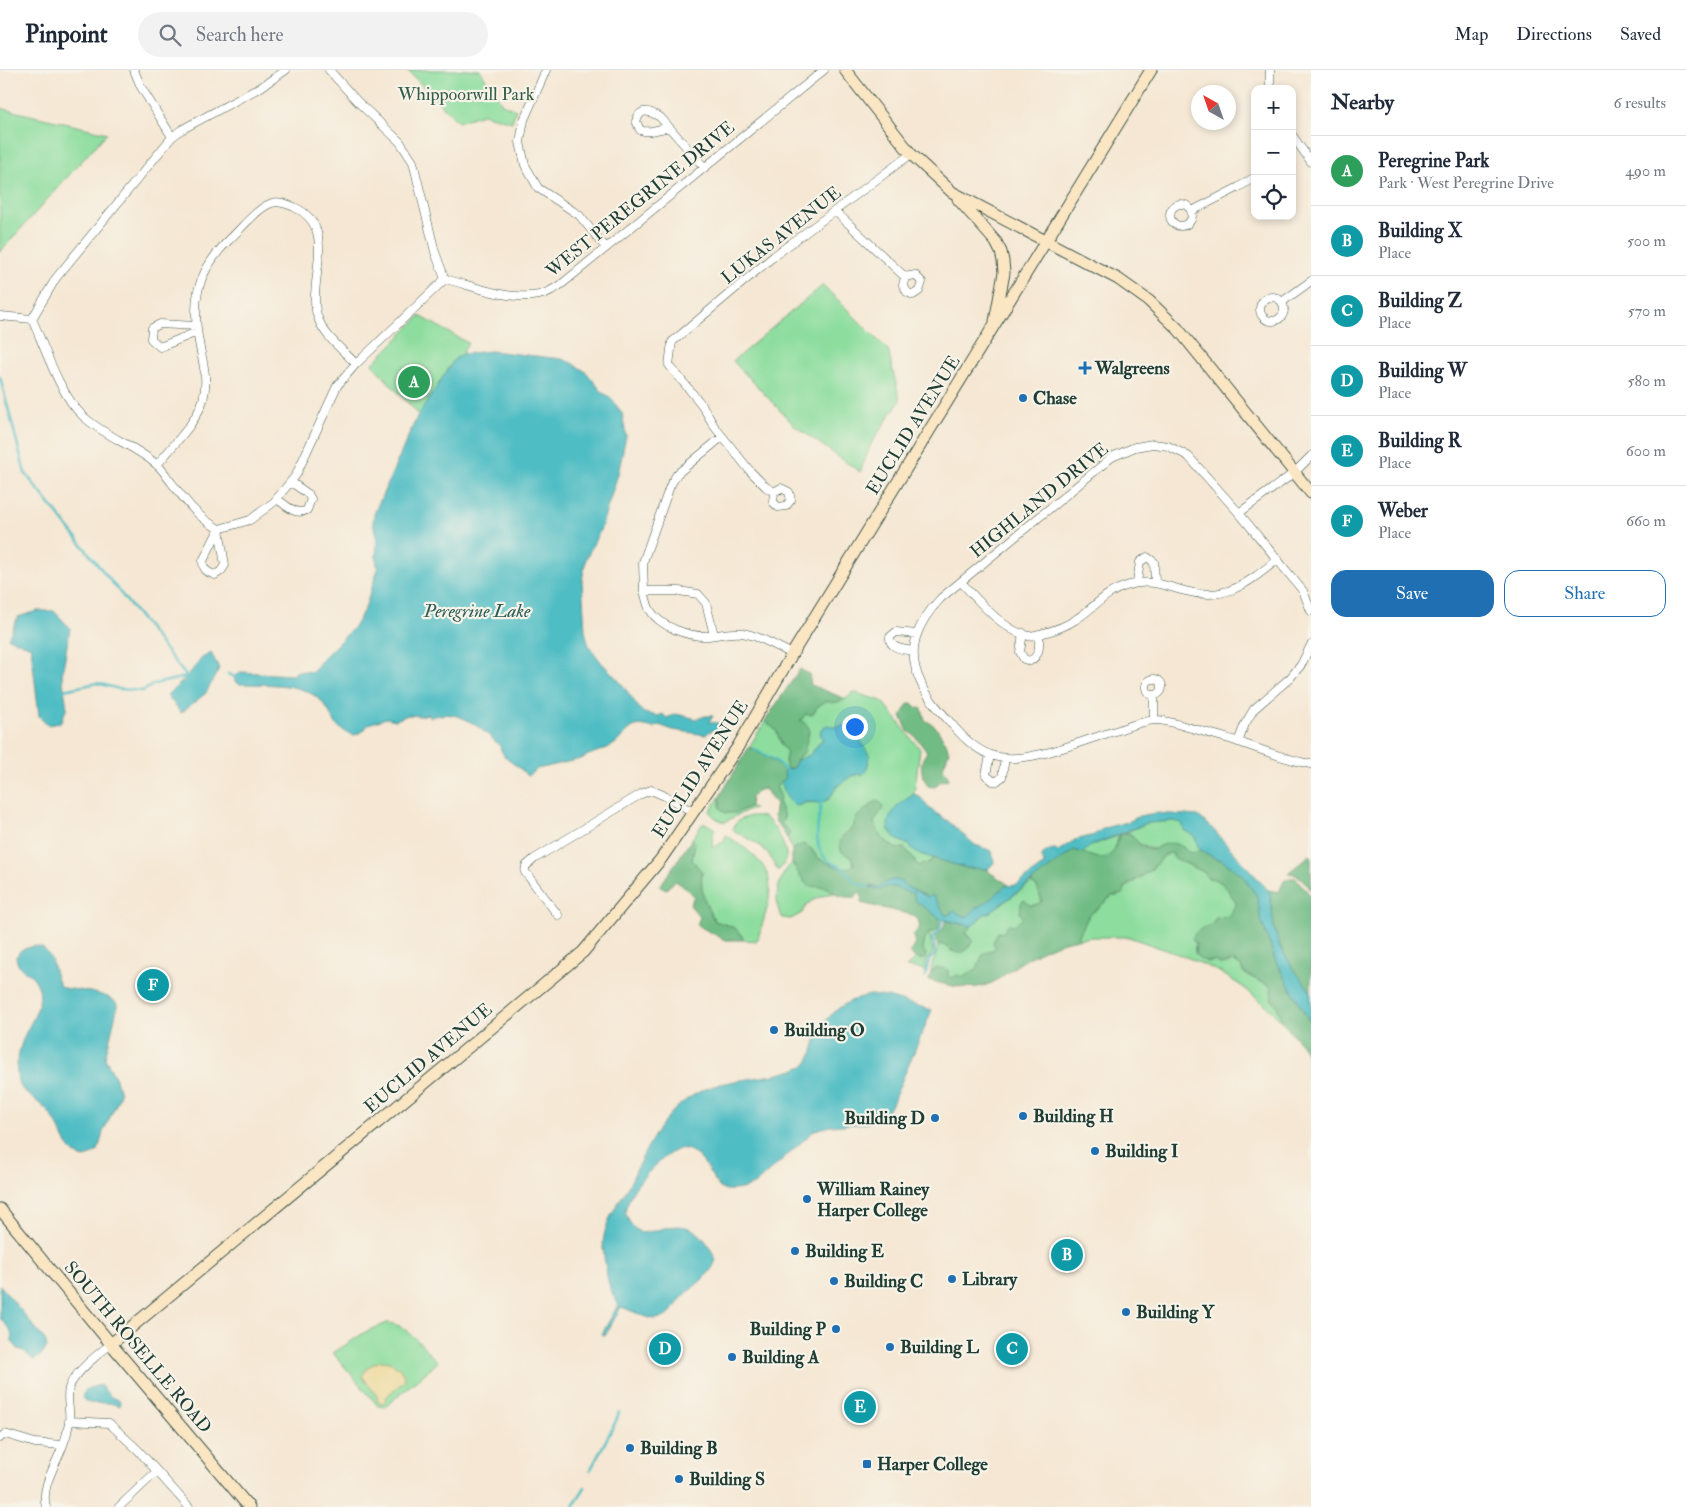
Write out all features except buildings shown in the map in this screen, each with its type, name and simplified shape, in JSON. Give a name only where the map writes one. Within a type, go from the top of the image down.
[{"type":"main road","points":[[845,70],[912,154],[952,192],[996,242],[1003,261],[1004,274],[994,327]]},
{"type":"main road","name":"EUCLID AVENUE","points":[[111,1344],[583,952],[661,859],[737,748],[792,654],[1151,70]]},
{"type":"main road","points":[[952,192],[1045,243],[1118,280],[1149,301],[1178,329],[1311,493]]},
{"type":"main road","name":"SOUTH ROSELLE ROAD","points":[[0,1209],[249,1507]]},
{"type":"street","points":[[134,70],[141,87],[172,137]]},
{"type":"street","points":[[32,319],[61,272],[172,137],[261,87],[286,70]]},
{"type":"street","points":[[32,319],[62,386],[74,407],[95,425],[157,464],[193,510],[204,520],[219,529],[250,520],[277,498],[296,475],[337,386],[356,364],[445,279],[435,252],[412,162],[400,142],[357,101],[329,70]]},
{"type":"street","points":[[546,70],[524,120],[520,142],[525,165],[538,188],[578,215],[606,248]]},
{"type":"street","name":"WEST PEREGRINE DRIVE","points":[[445,279],[507,295],[539,295],[551,291],[824,70]]},
{"type":"street","points":[[1270,70],[1270,85]]},
{"type":"street","points":[[669,128],[704,167]]},
{"type":"street","points":[[1296,141],[1311,162]]},
{"type":"street","points":[[1296,150],[1301,148]]},
{"type":"street","name":"LUKAS AVENUE","points":[[722,437],[702,405],[669,365],[672,342],[774,256],[912,154]]},
{"type":"street","points":[[1192,211],[1251,179]]},
{"type":"street","points":[[157,464],[195,417],[203,402],[206,375],[197,329],[196,304],[203,273],[219,250],[262,209],[272,203],[296,208],[313,224],[317,234],[320,257],[315,297],[315,308],[318,318],[325,331],[356,364]]},
{"type":"street","points":[[835,211],[906,277]]},
{"type":"street","points":[[1282,302],[1311,281]]},
{"type":"street","points":[[0,316],[32,319]]},
{"type":"street","points":[[160,324],[197,329],[160,346],[151,339],[152,328],[160,324]]},
{"type":"street","points":[[774,492],[755,476],[722,437],[677,474],[670,486],[643,562],[644,591],[650,610],[666,625],[685,634],[706,636],[741,633],[758,637],[792,654]]},
{"type":"street","name":"HIGHLAND DRIVE","points":[[913,651],[916,634],[928,613],[961,582],[1112,457],[1135,447],[1153,444],[1168,446],[1188,456],[1278,559],[1303,591],[1311,611]]},
{"type":"street","points":[[1239,513],[1294,473],[1311,456]]},
{"type":"street","points":[[277,498],[294,511],[302,512],[307,510],[311,499],[308,494],[291,482]]},
{"type":"street","points":[[219,529],[225,565],[222,571],[215,575],[205,570],[203,561],[219,529]]},
{"type":"street","points":[[1137,582],[1140,562],[1147,558],[1154,562],[1155,582]]},
{"type":"street","points":[[961,582],[993,617],[1011,628],[1030,636],[1055,630],[1076,619],[1103,597],[1137,582],[1155,582],[1187,592],[1205,595],[1220,593],[1236,589],[1278,559]]},
{"type":"street","points":[[644,591],[679,591],[698,594],[706,603],[714,635]]},
{"type":"street","points":[[916,634],[896,632],[890,637],[890,642],[893,646],[913,651],[918,677],[929,698],[960,734],[972,744],[990,754],[1005,758],[1022,758],[1042,754],[1154,720],[1170,722],[1238,742],[1294,762],[1311,764]]},
{"type":"street","points":[[1023,633],[1020,652],[1024,659],[1030,661],[1036,658],[1039,651],[1039,634]]},
{"type":"street","points":[[1238,742],[1245,724],[1254,709],[1290,678],[1301,665],[1311,645]]},
{"type":"street","points":[[1154,696],[1154,720]]},
{"type":"street","points":[[990,754],[986,775],[993,781],[1000,780],[1002,777],[1005,758]]},
{"type":"street","points":[[558,915],[525,872],[526,866],[534,859],[641,794],[651,790],[693,812]]},
{"type":"street","points":[[46,1507],[44,1503],[46,1490],[53,1466],[63,1445],[69,1421],[69,1388],[85,1365],[111,1344]]},
{"type":"street","points":[[69,1421],[109,1423],[158,1471],[189,1507]]},
{"type":"street","points":[[0,1438],[5,1434],[35,1443],[63,1445]]},
{"type":"street","points":[[119,1507],[158,1471]]},
{"type":"green space","name":"Whippoorwill Park","points":[[407,70],[480,70],[502,104],[516,110],[512,122],[483,114],[458,122]]},
{"type":"green space","points":[[0,108],[107,133],[0,252]]},
{"type":"green space","points":[[823,285],[888,350],[900,400],[871,444],[860,472],[795,426],[733,361]]},
{"type":"green space","points":[[420,316],[468,343],[462,354],[454,360],[419,415],[372,364]]},
{"type":"green space","points":[[800,669],[809,674],[811,685],[846,699],[833,703],[826,701],[818,706],[812,715],[806,714],[800,720],[809,729],[804,753],[798,757],[793,768],[787,770],[785,761],[787,752],[782,746],[776,730],[765,721]]},
{"type":"green space","points":[[853,692],[882,701],[920,749],[914,794],[897,806],[896,839],[909,845],[916,852],[933,858],[928,864],[919,866],[904,848],[896,849],[880,836],[874,822],[883,807],[876,801],[856,819],[853,827],[842,836],[854,864],[850,868],[841,869],[818,858],[811,848],[798,846],[792,850],[787,838],[790,832],[781,824],[784,817],[779,804],[780,795],[776,787],[780,783],[788,799],[800,805],[823,801],[829,798],[838,785],[845,780],[852,776],[863,774],[850,724],[837,727],[823,738],[810,755],[797,760],[809,733],[807,725],[800,721],[806,714],[812,715],[818,706],[826,700],[841,701]]},
{"type":"green space","points":[[912,703],[922,709],[925,720],[935,726],[946,743],[949,752],[943,767],[948,775],[948,779],[941,781],[935,787],[928,786],[922,773],[922,760],[927,752],[915,736],[908,731],[901,716],[908,704]]},
{"type":"green space","points":[[765,721],[776,730],[782,746],[787,752],[785,761],[787,770],[784,770],[774,761],[749,747]]},
{"type":"green space","points":[[749,747],[774,761],[784,770],[785,779],[776,787],[780,795],[779,804],[784,817],[781,824],[790,832],[787,838],[774,816],[776,803],[765,789],[759,790],[751,797],[750,806],[736,813],[725,813],[720,808],[720,796]]},
{"type":"green space","points":[[720,796],[720,808],[736,813],[750,806],[754,809],[725,822],[721,821],[714,817],[710,811]]},
{"type":"green space","points":[[876,801],[881,803],[883,808],[874,822],[880,836],[896,849],[904,848],[919,866],[923,863],[928,864],[933,858],[967,868],[988,869],[989,872],[1009,885],[969,916],[947,916],[929,898],[901,882],[887,886],[913,893],[940,919],[938,930],[930,932],[925,939],[923,950],[926,954],[925,959],[915,958],[910,952],[916,942],[913,936],[920,926],[918,920],[913,915],[861,903],[862,894],[859,892],[855,897],[847,897],[836,894],[826,887],[809,886],[792,863],[792,850],[798,846],[805,845],[821,860],[844,869],[851,867],[854,864],[852,858],[841,851],[841,839],[853,827],[857,817]]},
{"type":"green space","points":[[751,816],[759,816],[769,822],[781,840],[786,858],[778,871],[768,853],[759,845],[733,830],[737,822]]},
{"type":"green space","points":[[1173,821],[1182,823],[1184,830],[1195,837],[1199,849],[1195,853],[1187,852],[1183,847],[1159,846],[1155,849],[1147,847],[1138,842],[1131,834],[1125,833],[1147,823]]},
{"type":"green space","points":[[702,824],[707,824],[715,829],[712,846],[715,847],[724,841],[726,835],[744,847],[765,869],[769,879],[770,891],[768,905],[757,941],[743,940],[736,929],[715,921],[708,910],[704,898],[702,872],[692,860],[695,842],[692,839]]},
{"type":"green space","points":[[1125,833],[1131,834],[1138,843],[1151,850],[1169,843],[1179,845],[1188,852],[1195,853],[1199,849],[1216,859],[1222,860],[1242,875],[1257,896],[1261,920],[1276,962],[1311,1024],[1311,1062],[1302,1045],[1282,1022],[1277,1005],[1272,1000],[1271,987],[1243,972],[1241,966],[1232,961],[1221,965],[1215,961],[1204,960],[1195,954],[1196,943],[1192,940],[1197,931],[1212,925],[1216,918],[1230,916],[1236,903],[1222,883],[1208,878],[1205,873],[1173,857],[1173,854],[1170,853],[1164,855],[1151,870],[1126,886],[1123,894],[1112,896],[1089,915],[1077,939],[1061,943],[1038,953],[988,985],[963,987],[929,980],[935,968],[948,970],[950,978],[958,975],[964,977],[977,969],[983,954],[996,948],[993,942],[998,932],[1003,933],[1008,924],[1015,925],[1023,918],[1020,913],[1021,903],[1024,900],[1031,906],[1042,901],[1037,887],[1031,883],[1038,875],[1074,850],[1100,858],[1110,855],[1120,835]]},
{"type":"green space","points":[[1120,835],[1114,851],[1107,857],[1095,858],[1083,853],[1090,846]]},
{"type":"green space","points":[[692,839],[695,842],[692,860],[702,872],[704,898],[708,910],[715,921],[736,929],[743,940],[725,940],[697,925],[700,917],[690,905],[694,896],[682,885],[675,881],[666,889],[660,886]]},
{"type":"green space","points":[[1170,853],[1173,854],[1173,857],[1205,873],[1208,878],[1222,883],[1236,903],[1230,916],[1216,918],[1212,925],[1205,927],[1194,950],[1206,962],[1215,961],[1226,965],[1232,961],[1241,966],[1243,973],[1271,987],[1272,1000],[1277,1005],[1282,1022],[1243,987],[1218,971],[1186,957],[1129,937],[1077,939],[1089,915],[1112,896],[1118,896]]},
{"type":"green space","points":[[1310,855],[1311,890],[1299,876],[1288,873]]},
{"type":"green space","points":[[792,863],[800,874],[826,887],[833,893],[814,900],[807,905],[802,913],[791,919],[782,918],[777,904],[777,897],[783,875]]},
{"type":"green space","points":[[1296,878],[1311,896],[1311,992],[1284,954],[1273,923],[1268,890],[1279,892],[1284,881]]},
{"type":"green space","points":[[1031,883],[1037,887],[1042,900],[1038,904],[1031,906],[1024,900],[1020,913],[1023,918],[1004,932],[996,948],[987,952],[977,969],[964,977],[950,978],[935,968],[931,973],[938,945],[943,944],[952,952],[972,938],[967,936],[966,932],[984,914],[990,912]]},
{"type":"green space","points":[[946,921],[971,926],[966,932],[967,936],[973,940],[963,952],[955,952],[943,945],[938,945],[935,938],[942,930]]},
{"type":"green space","points":[[933,930],[938,930],[930,937],[933,952],[926,961],[925,973],[922,969],[906,967],[916,958],[921,960],[925,939]]},
{"type":"green space","points":[[387,1323],[401,1327],[408,1332],[438,1362],[385,1407],[378,1406],[333,1353],[367,1331]]},
{"type":"sand","points":[[380,1361],[389,1362],[399,1368],[405,1380],[387,1396],[385,1402],[381,1403],[377,1400],[377,1396],[362,1376],[368,1367]]},
{"type":"water","name":"Peregrine Lake","points":[[491,351],[562,359],[572,363],[586,372],[603,393],[610,397],[622,413],[626,436],[618,474],[601,528],[586,559],[582,581],[585,631],[589,646],[644,713],[658,716],[663,714],[667,718],[676,714],[697,719],[713,716],[709,722],[724,724],[725,728],[718,732],[716,730],[710,731],[706,735],[673,730],[659,725],[653,728],[635,726],[609,747],[581,759],[537,769],[527,776],[520,768],[507,759],[500,746],[485,732],[460,717],[441,715],[431,717],[427,714],[421,716],[408,715],[396,720],[386,718],[369,724],[363,731],[355,735],[340,728],[321,701],[307,692],[288,686],[239,684],[235,681],[234,677],[240,672],[292,675],[298,671],[313,672],[323,658],[355,626],[365,608],[378,569],[376,558],[377,539],[373,523],[374,514],[416,419],[454,360],[462,354]]},
{"type":"water","points":[[37,611],[54,611],[70,628],[62,675],[67,708],[60,723],[47,725],[39,716],[31,647],[8,638],[18,617]]},
{"type":"water","points":[[211,653],[219,668],[218,671],[206,693],[181,713],[167,695],[183,681],[202,658]]},
{"type":"water","points":[[850,724],[870,756],[867,769],[863,774],[853,775],[837,786],[829,799],[821,803],[805,802],[795,806],[788,799],[780,783],[785,779],[784,770],[793,768],[797,760],[810,755],[823,739],[820,734],[821,729],[827,725],[837,727]]},
{"type":"water","points":[[914,794],[920,797],[931,810],[948,821],[975,845],[992,851],[994,863],[988,869],[967,868],[916,853],[909,845],[896,839],[889,830],[888,823],[890,817],[897,806]]},
{"type":"water","points":[[1156,813],[1198,816],[1210,826],[1268,890],[1271,898],[1274,928],[1281,949],[1311,992],[1311,1024],[1276,962],[1261,920],[1257,896],[1242,875],[1222,860],[1216,859],[1199,849],[1195,837],[1184,830],[1182,823],[1173,821],[1147,823],[1090,846],[1083,853],[1074,850],[971,926],[940,919],[915,900],[913,893],[892,887],[881,890],[867,887],[880,887],[884,883],[895,880],[928,897],[930,895],[934,897],[946,916],[954,911],[964,916],[969,916],[976,908],[992,898],[1005,886],[1017,885],[1044,865],[1042,857],[1046,852],[1055,849],[1058,851],[1075,840],[1094,835],[1104,828],[1128,822],[1139,816]]},
{"type":"water","points":[[34,946],[41,947],[49,955],[60,986],[101,995],[118,1005],[105,1058],[116,1079],[120,1093],[103,1132],[98,1151],[85,1158],[71,1150],[50,1113],[22,1089],[18,1080],[19,1051],[37,1010],[40,995],[39,987],[35,980],[18,965],[16,957],[21,950]]},
{"type":"water","points":[[871,995],[887,997],[932,1010],[891,1106],[881,1117],[867,1123],[831,1126],[815,1130],[754,1185],[742,1189],[721,1189],[702,1160],[690,1150],[678,1149],[665,1157],[647,1173],[634,1189],[625,1211],[629,1221],[641,1233],[678,1226],[693,1229],[704,1239],[716,1260],[706,1276],[665,1317],[652,1319],[621,1307],[605,1336],[602,1334],[618,1305],[610,1286],[603,1248],[608,1221],[659,1128],[675,1109],[708,1088],[733,1081],[783,1073],[807,1064],[813,1053],[818,1034],[827,1019],[847,1003]]},
{"type":"water","points":[[0,1285],[45,1340],[47,1346],[45,1351],[33,1360],[24,1351],[18,1349],[12,1341],[11,1331],[0,1318]]},
{"type":"water","points":[[100,1385],[111,1397],[120,1401],[120,1406],[109,1403],[90,1403],[84,1400],[82,1397],[86,1389]]},
{"type":"waterway","points":[[0,377],[25,473],[187,677]]},
{"type":"waterway","points":[[228,674],[235,677]]},
{"type":"waterway","points":[[64,690],[97,683],[119,689],[143,691],[154,684],[186,677]]},
{"type":"waterway","points":[[754,749],[775,760],[787,772]]},
{"type":"waterway","points":[[819,801],[821,803],[817,835],[820,850],[824,857],[841,867],[854,881],[869,887]]},
{"type":"waterway","points":[[925,977],[929,960],[935,954],[932,939],[939,932],[943,918]]},
{"type":"waterway","points":[[590,1471],[619,1412]]},
{"type":"waterway","points":[[573,1507],[585,1487]]},
{"type":"place","name":"Walgreens","points":[[1085,368]]},
{"type":"place","name":"Peregrine Park","points":[[414,382]]},
{"type":"place","name":"Chase","points":[[1023,398]]},
{"type":"place","name":"Weber","points":[[153,985]]},
{"type":"place","name":"Building O","points":[[774,1030]]},
{"type":"place","name":"Building H","points":[[1023,1116]]},
{"type":"place","name":"Building D","points":[[935,1118]]},
{"type":"place","name":"Building I","points":[[1095,1151]]},
{"type":"place","name":"William Rainey Harper College","points":[[807,1199]]},
{"type":"place","name":"Building E","points":[[795,1251]]},
{"type":"place","name":"Building X","points":[[1067,1255]]},
{"type":"place","name":"Library","points":[[952,1279]]},
{"type":"place","name":"Building C","points":[[834,1281]]},
{"type":"place","name":"Building Y","points":[[1126,1312]]},
{"type":"place","name":"Building P","points":[[836,1329]]},
{"type":"place","name":"Building L","points":[[890,1347]]},
{"type":"place","name":"Building W","points":[[665,1349]]},
{"type":"place","name":"Building Z","points":[[1012,1349]]},
{"type":"place","name":"Building A","points":[[732,1357]]},
{"type":"place","name":"Building R","points":[[860,1407]]},
{"type":"place","name":"Building B","points":[[630,1448]]},
{"type":"place","name":"Harper College","points":[[867,1464]]},
{"type":"place","name":"Building S","points":[[679,1479]]}]
